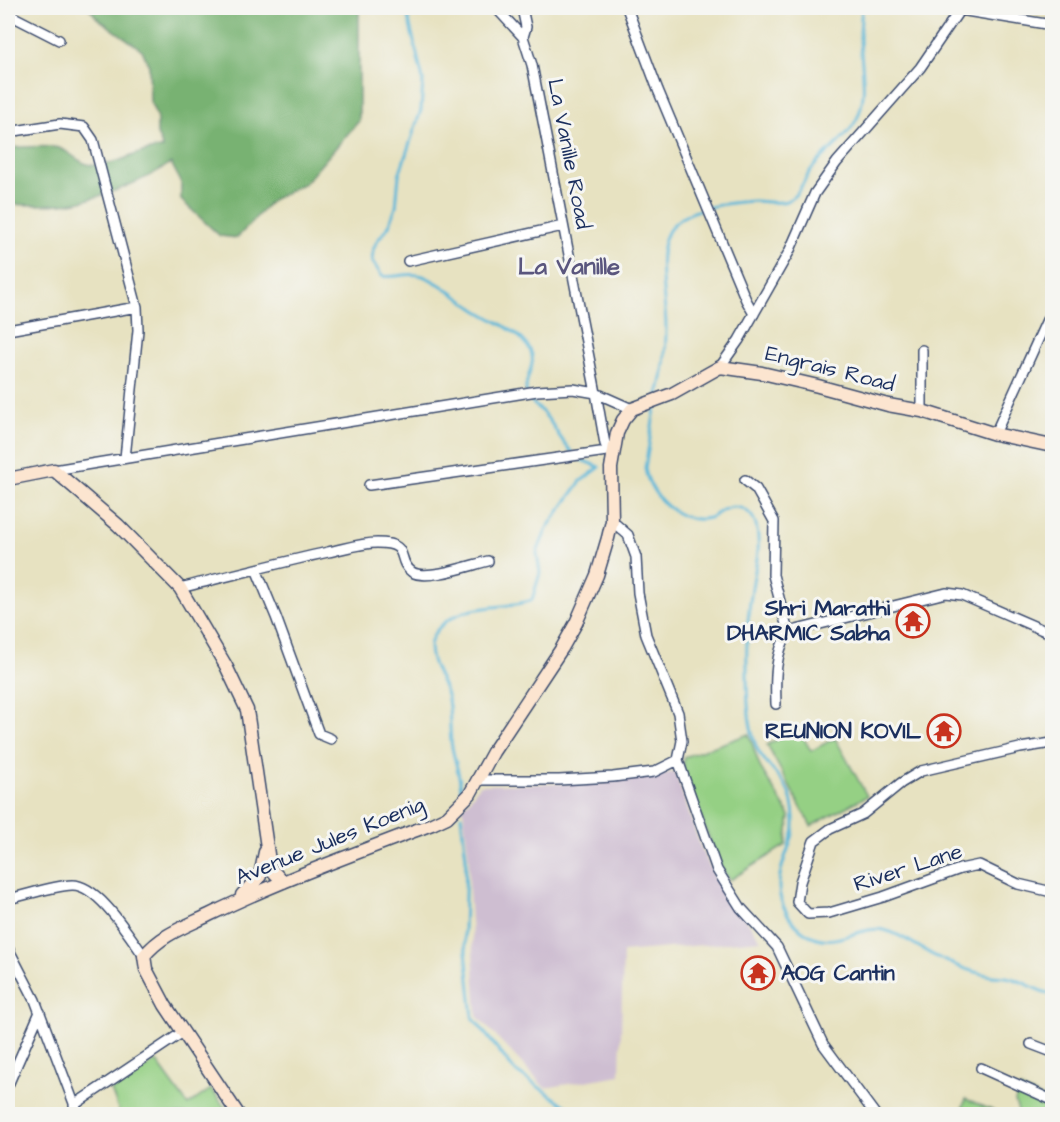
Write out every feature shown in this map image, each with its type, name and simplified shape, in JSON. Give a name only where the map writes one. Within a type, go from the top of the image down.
[{"type":"street","name":"La Vanille Road","points":[[495,8],[523,37],[532,65],[605,444],[614,450]]},
{"type":"street","name":"La Vanille Road","points":[[522,8],[526,27],[523,37]]},
{"type":"street","points":[[627,8],[658,90],[746,300],[754,314]]},
{"type":"street","points":[[8,479],[537,391],[573,389],[596,393],[637,407],[660,400],[720,367],[739,340],[789,252],[815,193],[837,162],[920,68],[961,9],[1053,25]]},
{"type":"street","points":[[8,14],[59,40]]},
{"type":"street","points":[[8,132],[60,124],[84,127],[93,141],[137,307],[138,330],[125,458]]},
{"type":"street","points":[[408,261],[563,226]]},
{"type":"street","points":[[8,330],[137,307]]},
{"type":"street","points":[[995,434],[1053,309]]},
{"type":"street","points":[[922,350],[922,411]]},
{"type":"street","name":"Engrais Road","points":[[720,367],[762,373],[888,405],[922,411],[995,434],[1053,446]]},
{"type":"street","name":"Avenue Jules Koenig","points":[[144,956],[155,942],[235,902],[432,825],[447,817],[470,794],[493,752],[562,648],[597,576],[612,521],[611,468],[617,433],[623,420],[637,407]]},
{"type":"street","points":[[369,485],[614,450]]},
{"type":"street","points":[[54,470],[118,525],[180,588],[226,666],[247,710],[266,847],[270,868],[277,884]]},
{"type":"street","points":[[745,480],[756,489],[774,520],[773,575],[788,632]]},
{"type":"street","points":[[612,521],[628,535],[636,558],[638,593],[646,635],[678,713],[682,741],[678,760],[717,870],[741,908],[777,947],[823,1044],[874,1114]]},
{"type":"street","points":[[180,588],[375,543],[395,545],[401,550],[408,568],[413,573],[423,575],[446,572],[488,561]]},
{"type":"street","points":[[256,569],[319,734],[331,739]]},
{"type":"street","points":[[776,704],[775,679],[780,645],[788,632],[946,593],[962,595],[1053,634]]},
{"type":"street","name":"River Lane","points":[[1053,743],[1020,748],[921,771],[901,783],[863,814],[830,829],[814,841],[800,882],[797,902],[808,914],[829,913],[883,897],[960,869],[979,866],[1018,884],[1053,892]]},
{"type":"street","points":[[478,780],[613,777],[654,772],[678,760]]},
{"type":"street","points":[[235,902],[256,883],[261,872],[266,847]]},
{"type":"street","points":[[261,872],[277,884]]},
{"type":"street","points":[[8,899],[73,885],[85,888],[115,916],[144,956],[146,969],[152,982],[233,1113]]},
{"type":"street","points":[[8,948],[40,1012],[78,1114]]},
{"type":"street","points":[[8,1085],[40,1012]]},
{"type":"street","points":[[74,1105],[183,1032]]},
{"type":"street","points":[[1031,1044],[1053,1052]]},
{"type":"street","points":[[981,1068],[1053,1100]]},
{"type":"shaded area","points":[[675,772],[700,846],[713,874],[761,940],[623,952],[620,1075],[545,1088],[477,1016],[469,860],[463,808],[480,785],[602,783]]},
{"type":"green space","points":[[89,8],[359,8],[359,121],[305,183],[272,200],[237,238],[220,236],[181,200],[181,182],[171,163],[138,181],[89,199],[60,204],[8,204],[8,148],[40,146],[59,148],[83,163],[101,165],[144,151],[163,148],[157,134],[157,117],[150,101],[149,66],[142,50],[97,18]]},
{"type":"green space","points":[[798,728],[811,751],[835,738],[867,796],[811,826],[767,745]]},
{"type":"green space","points":[[749,734],[760,767],[790,816],[786,845],[730,880],[721,868],[683,772],[684,757]]},
{"type":"green space","points":[[156,1061],[188,1105],[211,1089],[227,1110],[221,1114],[120,1114],[111,1090]]},
{"type":"green space","points":[[1020,1088],[1052,1102],[1052,1114],[1019,1114],[1015,1101]]},
{"type":"green space","points":[[966,1099],[1001,1114],[960,1114]]},
{"type":"waterway","points":[[406,8],[423,80],[421,110],[399,175],[396,207],[389,226],[377,241],[372,261],[382,276],[413,274],[430,279],[521,338],[532,356],[532,366],[526,384],[527,395],[574,454]]},
{"type":"waterway","points":[[658,394],[665,353],[666,327],[662,259],[667,235],[680,219],[700,210],[723,204],[754,201],[782,202],[788,201],[796,194],[811,170],[844,136],[859,114],[863,93],[860,39],[862,8]]},
{"type":"waterway","points":[[656,403],[645,468],[652,489],[659,498],[677,513],[698,519],[709,518],[730,507],[744,509],[756,525],[758,549],[747,636],[748,706],[751,727],[759,753],[781,779],[790,794],[793,806],[794,831],[782,866],[779,883],[781,900],[791,919],[800,929],[817,938],[834,939],[868,930],[884,930],[960,967],[986,975],[1015,979],[1052,994]]},
{"type":"waterway","points":[[579,459],[599,467]]},
{"type":"waterway","points":[[461,791],[451,741],[447,695],[431,654],[430,647],[433,637],[446,621],[464,612],[532,600],[540,573],[537,553],[547,528],[581,481],[599,468]]},
{"type":"waterway","points":[[461,816],[466,858],[464,933],[473,1018],[515,1071],[578,1114]]},
{"type":"place","name":"Shri Marathi DHARMIC Sabha","points":[[913,621]]},
{"type":"place","name":"REUNION KOVIL","points":[[944,731]]},
{"type":"place","name":"AOG Cantin","points":[[758,973]]},
{"type":"district","name":"La Vanille","points":[[569,267]]}]
